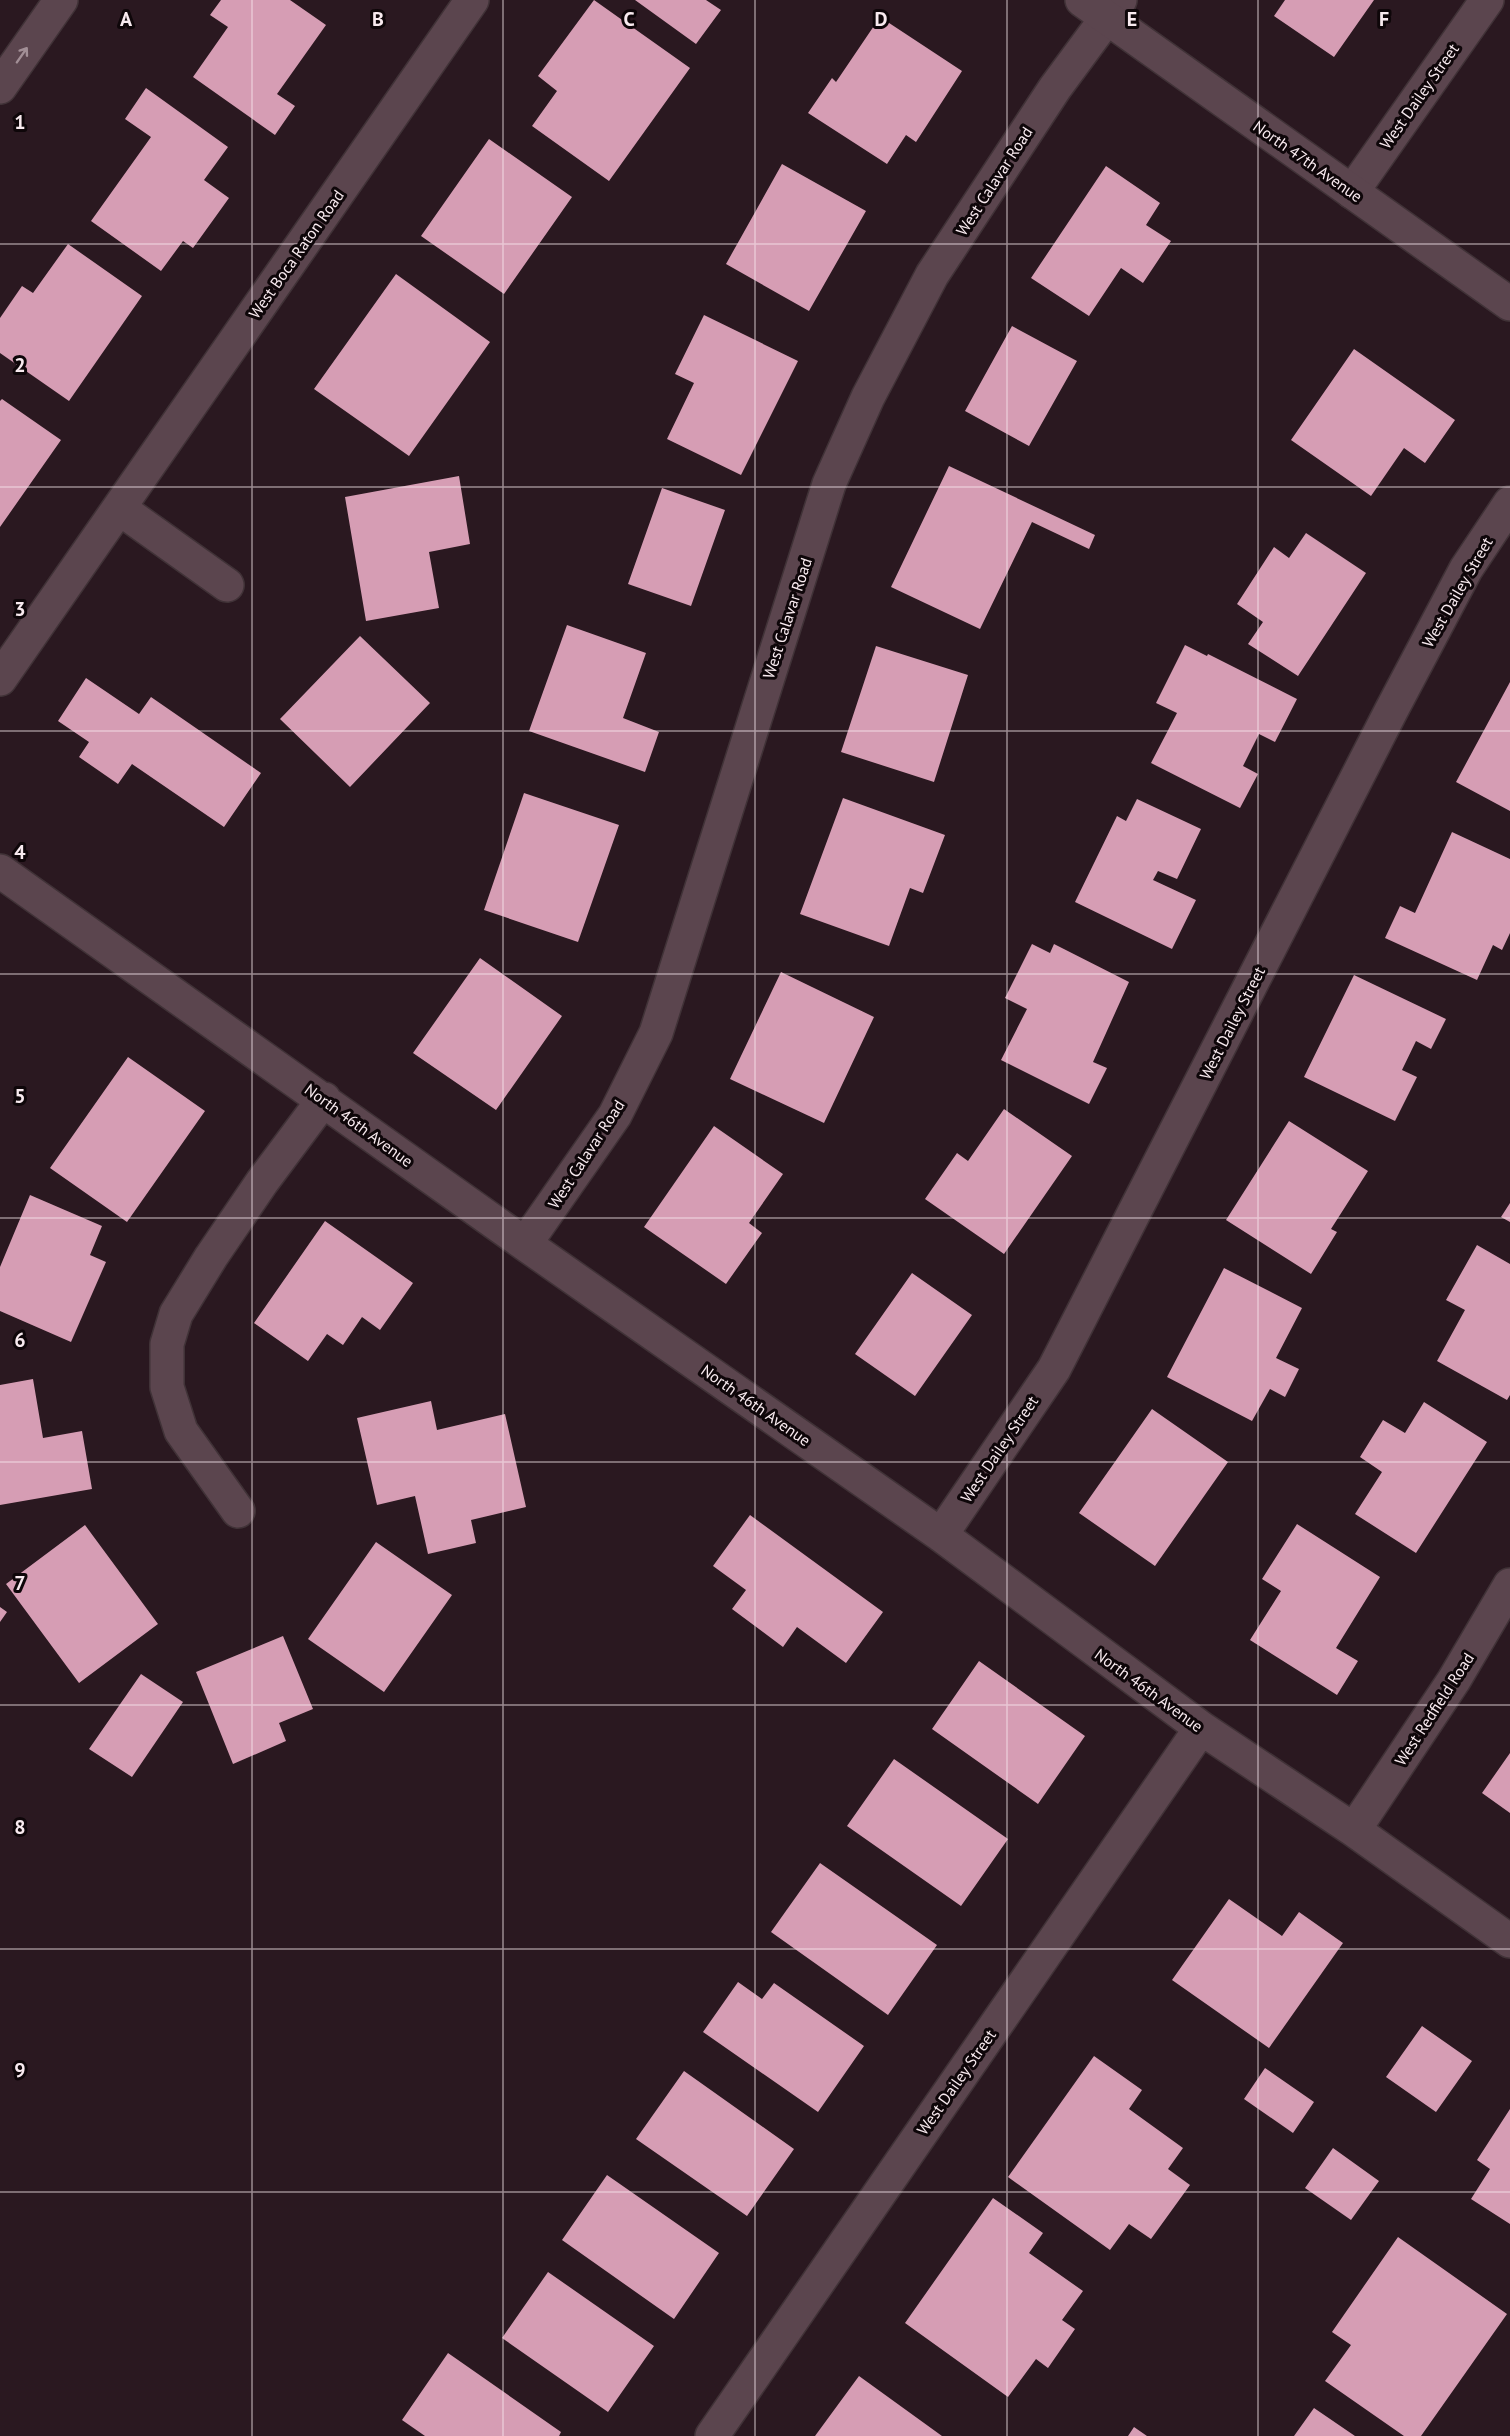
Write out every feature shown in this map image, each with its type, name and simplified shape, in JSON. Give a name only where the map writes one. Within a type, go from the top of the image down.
[{"type":"street","points":[[0,87],[61,0]]},
{"type":"street","name":"West Boca Raton Road","points":[[0,679],[472,0]]},
{"type":"street","name":"West Dailey Street","points":[[1352,192],[1487,0]]},
{"type":"street","name":"North 47th Avenue","points":[[1103,6],[1352,192],[1510,304]]},
{"type":"street","name":"West Calavar Road","points":[[525,1244],[615,1115],[656,1033],[830,484],[868,397],[932,275],[1055,88],[1103,6]]},
{"type":"street","name":"West Dailey Street","points":[[941,1535],[1054,1369],[1391,711],[1466,569],[1510,503]]},
{"type":"street","points":[[119,508],[227,585]]},
{"type":"street","name":"North 46th Avenue","points":[[0,871],[525,1244],[941,1535],[1201,1728],[1354,1830],[1510,1941]]},
{"type":"street","points":[[238,1511],[181,1431],[167,1387],[167,1344],[176,1314],[212,1257],[262,1182],[324,1099]]},
{"type":"street","name":"West Redfield Road","points":[[1354,1830],[1454,1680],[1510,1586]]},
{"type":"street","name":"West Dailey Street","points":[[712,2436],[1201,1728]]},
{"type":"building","points":[[221,0],[290,0],[326,25],[277,94],[295,106],[275,135],[193,77],[228,27],[210,15]]},
{"type":"building","points":[[594,0],[690,68],[609,181],[532,126],[557,91],[538,76]]},
{"type":"building","points":[[635,0],[706,0],[721,10],[696,44]]},
{"type":"building","points":[[1285,0],[1374,0],[1334,57],[1274,16]]},
{"type":"building","points":[[880,17],[962,71],[916,142],[906,135],[887,164],[808,113],[832,78],[836,82]]},
{"type":"building","points":[[146,88],[228,147],[204,180],[229,198],[193,248],[183,241],[161,271],[91,221],[151,137],[125,119]]},
{"type":"building","points":[[489,139],[572,197],[504,294],[421,236]]},
{"type":"building","points":[[782,164],[866,211],[809,311],[726,264]]},
{"type":"building","points":[[1106,166],[1160,203],[1146,225],[1171,241],[1143,283],[1121,268],[1089,316],[1031,278]]},
{"type":"building","points":[[68,244],[142,296],[69,401],[0,353],[0,318],[22,286],[33,293]]},
{"type":"building","points":[[396,274],[490,342],[409,456],[314,389]]},
{"type":"building","points":[[704,315],[798,361],[741,475],[667,439],[694,383],[675,374]]},
{"type":"building","points":[[1012,326],[1077,361],[1029,446],[965,411]]},
{"type":"building","points":[[1354,349],[1455,420],[1425,463],[1404,448],[1371,496],[1291,440]]},
{"type":"building","points":[[2,399],[61,440],[0,527],[0,401]]},
{"type":"building","points":[[949,466],[1095,535],[1089,549],[1032,522],[980,629],[891,587]]},
{"type":"building","points":[[459,476],[470,544],[429,552],[439,608],[366,621],[345,497]]},
{"type":"building","points":[[662,488],[725,510],[691,606],[628,584]]},
{"type":"building","points":[[1306,533],[1366,573],[1298,676],[1248,644],[1263,622],[1237,604],[1274,547],[1289,558]]},
{"type":"building","points":[[567,625],[646,653],[623,718],[659,732],[645,772],[529,731]]},
{"type":"building","points":[[360,636],[430,703],[350,787],[280,719]]},
{"type":"building","points":[[1185,645],[1207,656],[1208,654],[1297,699],[1275,742],[1259,734],[1243,766],[1258,774],[1240,808],[1151,763],[1177,713],[1156,703]]},
{"type":"building","points":[[876,646],[968,675],[934,782],[841,752]]},
{"type":"building","points":[[86,678],[139,714],[151,697],[261,773],[224,827],[132,764],[118,784],[79,757],[89,742],[58,721]]},
{"type":"building","points":[[1510,682],[1510,811],[1456,782]]},
{"type":"building","points":[[524,793],[619,825],[578,942],[484,910]]},
{"type":"building","points":[[843,798],[945,835],[923,893],[910,888],[889,946],[800,914]]},
{"type":"building","points":[[1137,799],[1201,829],[1177,879],[1158,871],[1153,880],[1196,900],[1172,949],[1075,902],[1117,816],[1126,821]]},
{"type":"building","points":[[1452,832],[1510,859],[1510,933],[1502,950],[1493,945],[1477,980],[1385,938],[1400,906],[1415,913]]},
{"type":"building","points":[[1032,944],[1050,953],[1054,944],[1129,982],[1093,1062],[1107,1068],[1089,1104],[1001,1060],[1027,1009],[1005,998]]},
{"type":"building","points":[[480,958],[562,1016],[496,1110],[413,1053]]},
{"type":"building","points":[[781,972],[874,1017],[824,1123],[730,1079]]},
{"type":"building","points":[[1354,975],[1446,1019],[1431,1049],[1416,1041],[1402,1070],[1417,1077],[1395,1121],[1304,1077]]},
{"type":"building","points":[[128,1057],[205,1111],[127,1222],[50,1168]]},
{"type":"building","points":[[1004,1109],[1072,1156],[1004,1254],[925,1199],[957,1153],[968,1161]]},
{"type":"building","points":[[1289,1121],[1368,1171],[1331,1229],[1337,1232],[1311,1274],[1226,1220]]},
{"type":"building","points":[[714,1126],[783,1174],[749,1223],[762,1233],[726,1284],[644,1227]]},
{"type":"building","points":[[30,1195],[102,1226],[90,1255],[106,1262],[71,1342],[0,1311],[0,1267]]},
{"type":"building","points":[[1510,1203],[1510,1222],[1501,1217]]},
{"type":"building","points":[[325,1221],[413,1283],[380,1330],[362,1317],[343,1345],[327,1334],[308,1361],[254,1323]]},
{"type":"building","points":[[1477,1245],[1510,1264],[1510,1395],[1507,1400],[1437,1361],[1465,1310],[1446,1300]]},
{"type":"building","points":[[1224,1268],[1302,1308],[1276,1358],[1299,1369],[1285,1397],[1270,1389],[1252,1421],[1167,1377]]},
{"type":"building","points":[[912,1273],[972,1315],[915,1396],[855,1354]]},
{"type":"building","points":[[33,1379],[43,1438],[82,1431],[92,1489],[0,1505],[0,1385]]},
{"type":"building","points":[[431,1401],[437,1430],[505,1414],[526,1507],[471,1520],[476,1543],[428,1554],[415,1496],[377,1505],[357,1418]]},
{"type":"building","points":[[1424,1402],[1487,1442],[1416,1553],[1355,1514],[1382,1472],[1360,1457],[1383,1420],[1405,1433]]},
{"type":"building","points":[[1152,1409],[1228,1462],[1155,1566],[1079,1513]]},
{"type":"building","points":[[750,1515],[883,1612],[846,1663],[797,1627],[783,1647],[732,1609],[746,1590],[713,1566]]},
{"type":"building","points":[[1297,1524],[1380,1577],[1336,1648],[1358,1661],[1337,1695],[1250,1640],[1281,1591],[1262,1579]]},
{"type":"building","points":[[85,1525],[158,1624],[79,1683],[6,1584]]},
{"type":"building","points":[[376,1542],[452,1595],[384,1692],[308,1639]]},
{"type":"building","points":[[0,1607],[7,1612],[0,1622]]},
{"type":"building","points":[[283,1636],[313,1709],[279,1723],[286,1741],[233,1764],[196,1672]]},
{"type":"building","points":[[979,1661],[1085,1736],[1038,1804],[932,1729]]},
{"type":"building","points":[[141,1674],[183,1702],[132,1777],[89,1749]]},
{"type":"building","points":[[1510,1753],[1510,1813],[1482,1793]]},
{"type":"building","points":[[894,1759],[1008,1839],[961,1906],[847,1826]]},
{"type":"building","points":[[820,1863],[937,1945],[888,2015],[771,1932]]},
{"type":"building","points":[[1229,1899],[1282,1936],[1299,1912],[1343,1943],[1269,2048],[1172,1980]]},
{"type":"building","points":[[738,1982],[762,1999],[774,1983],[864,2046],[818,2112],[703,2032]]},
{"type":"building","points":[[1422,2026],[1472,2061],[1436,2112],[1386,2077]]},
{"type":"building","points":[[1094,2056],[1142,2090],[1129,2109],[1183,2148],[1168,2169],[1190,2185],[1151,2239],[1129,2224],[1110,2250],[1008,2177]]},
{"type":"building","points":[[1265,2068],[1314,2102],[1293,2133],[1244,2099]]},
{"type":"building","points":[[684,2071],[794,2149],[747,2216],[636,2139]]},
{"type":"building","points":[[1510,2109],[1510,2224],[1471,2199],[1490,2169],[1477,2160]]},
{"type":"building","points":[[1333,2148],[1379,2181],[1351,2220],[1305,2188]]},
{"type":"building","points":[[607,2175],[719,2253],[674,2319],[562,2240]]},
{"type":"building","points":[[993,2198],[1043,2233],[1029,2253],[1083,2291],[1062,2320],[1075,2329],[1048,2368],[1036,2359],[1008,2397],[905,2323]]},
{"type":"building","points":[[1398,2237],[1507,2314],[1421,2436],[1404,2436],[1325,2381],[1351,2345],[1332,2332]]},
{"type":"building","points":[[548,2272],[654,2346],[608,2412],[502,2338]]},
{"type":"building","points":[[448,2353],[561,2432],[559,2436],[425,2436],[402,2420]]},
{"type":"building","points":[[859,2376],[942,2436],[815,2436]]},
{"type":"building","points":[[1314,2408],[1355,2436],[1294,2436]]},
{"type":"building","points":[[1134,2427],[1147,2436],[1128,2436]]}]
